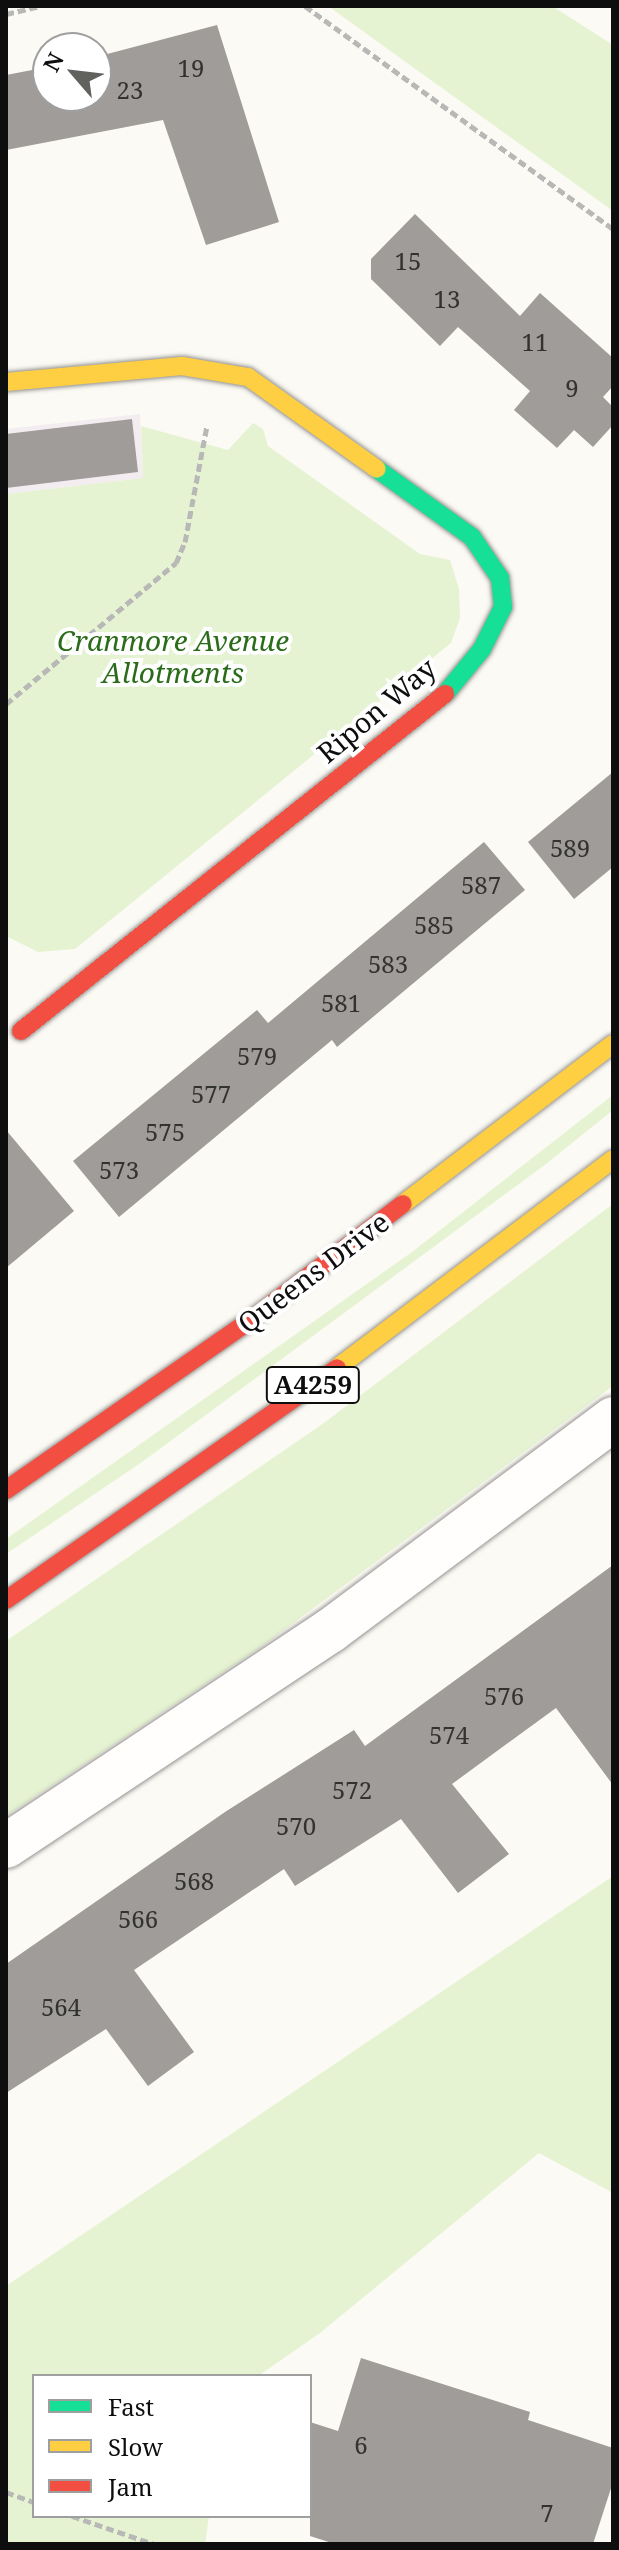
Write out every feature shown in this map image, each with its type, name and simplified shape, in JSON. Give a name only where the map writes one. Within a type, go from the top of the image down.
[{"type":"main road","name":"Ripon Way","points":[[6,382],[146,368],[215,369],[248,377],[287,401],[472,537],[490,556],[500,578],[503,607],[482,649],[449,691],[21,1031]]},
{"type":"main road","name":"Queens Drive","points":[[6,1490],[255,1317],[613,1044]]},
{"type":"main road","name":"A4259","points":[[6,1600],[361,1351],[613,1159]]},
{"type":"street","points":[[6,1846],[330,1631],[613,1419]]},
{"type":"path","points":[[6,14],[40,6]]},
{"type":"path","points":[[305,6],[613,229]]},
{"type":"path","points":[[6,704],[176,563],[193,504],[215,369]]},
{"type":"path","points":[[6,2492],[32,2501]]},
{"type":"path","points":[[78,2518],[154,2544]]},
{"type":"shaded area","points":[[140,414],[143,478],[6,494],[6,429]]},
{"type":"green space","points":[[328,6],[552,6],[613,45],[613,211]]},
{"type":"green space","name":"Cranmore Avenue Allotments","points":[[253,423],[263,429],[268,446],[420,554],[450,560],[459,589],[460,618],[451,643],[75,949],[38,952],[6,936],[6,494],[143,478],[141,426],[228,450]]},
{"type":"green space","points":[[613,1095],[613,1110],[546,1164],[142,1462],[6,1554],[6,1539],[412,1252]]},
{"type":"green space","points":[[613,1204],[613,1386],[261,1647],[6,1816],[6,1641],[324,1423]]},
{"type":"green space","points":[[613,1876],[613,2193],[539,2153],[320,2333],[261,2374],[32,2374],[32,2518],[209,2518],[205,2544],[6,2544],[6,2286]]},
{"type":"building","points":[[217,25],[279,222],[206,245],[163,120],[6,150],[6,75],[32,70],[32,112],[112,112],[112,53]]},
{"type":"building","points":[[415,214],[520,316],[540,293],[613,358],[613,386],[603,397],[613,407],[613,425],[593,447],[574,430],[557,448],[514,410],[530,391],[458,327],[440,346],[371,279],[371,259]]},
{"type":"building","points":[[132,419],[138,472],[6,488],[6,434]]},
{"type":"building","points":[[613,772],[613,867],[574,899],[528,842]]},
{"type":"building","points":[[484,842],[525,890],[337,1047],[332,1040],[119,1217],[73,1161],[257,1010],[268,1023]]},
{"type":"building","points":[[6,1130],[74,1211],[6,1268]]},
{"type":"building","points":[[613,1565],[613,1785],[556,1708],[452,1784],[509,1854],[458,1893],[401,1819],[295,1886],[284,1869],[134,1970],[194,2052],[148,2086],[106,2029],[6,2093],[6,1964],[225,1812],[354,1730],[365,1746]]},
{"type":"building","points":[[361,2358],[530,2412],[528,2420],[613,2448],[613,2482],[593,2544],[335,2544],[310,2536],[312,2423],[338,2431]]},
{"type":"traffic: fast","points":[[377,469],[472,537],[500,578],[503,607],[482,649],[445,694]]},
{"type":"traffic: slow","points":[[6,382],[182,366],[248,377],[377,469]]},
{"type":"traffic: slow","points":[[403,1204],[613,1044]]},
{"type":"traffic: slow","points":[[337,1368],[613,1159]]},
{"type":"traffic: jam","points":[[21,1031],[445,694]]},
{"type":"traffic: jam","points":[[6,1490],[255,1317],[403,1204]]},
{"type":"traffic: jam","points":[[6,1600],[337,1368]]}]
